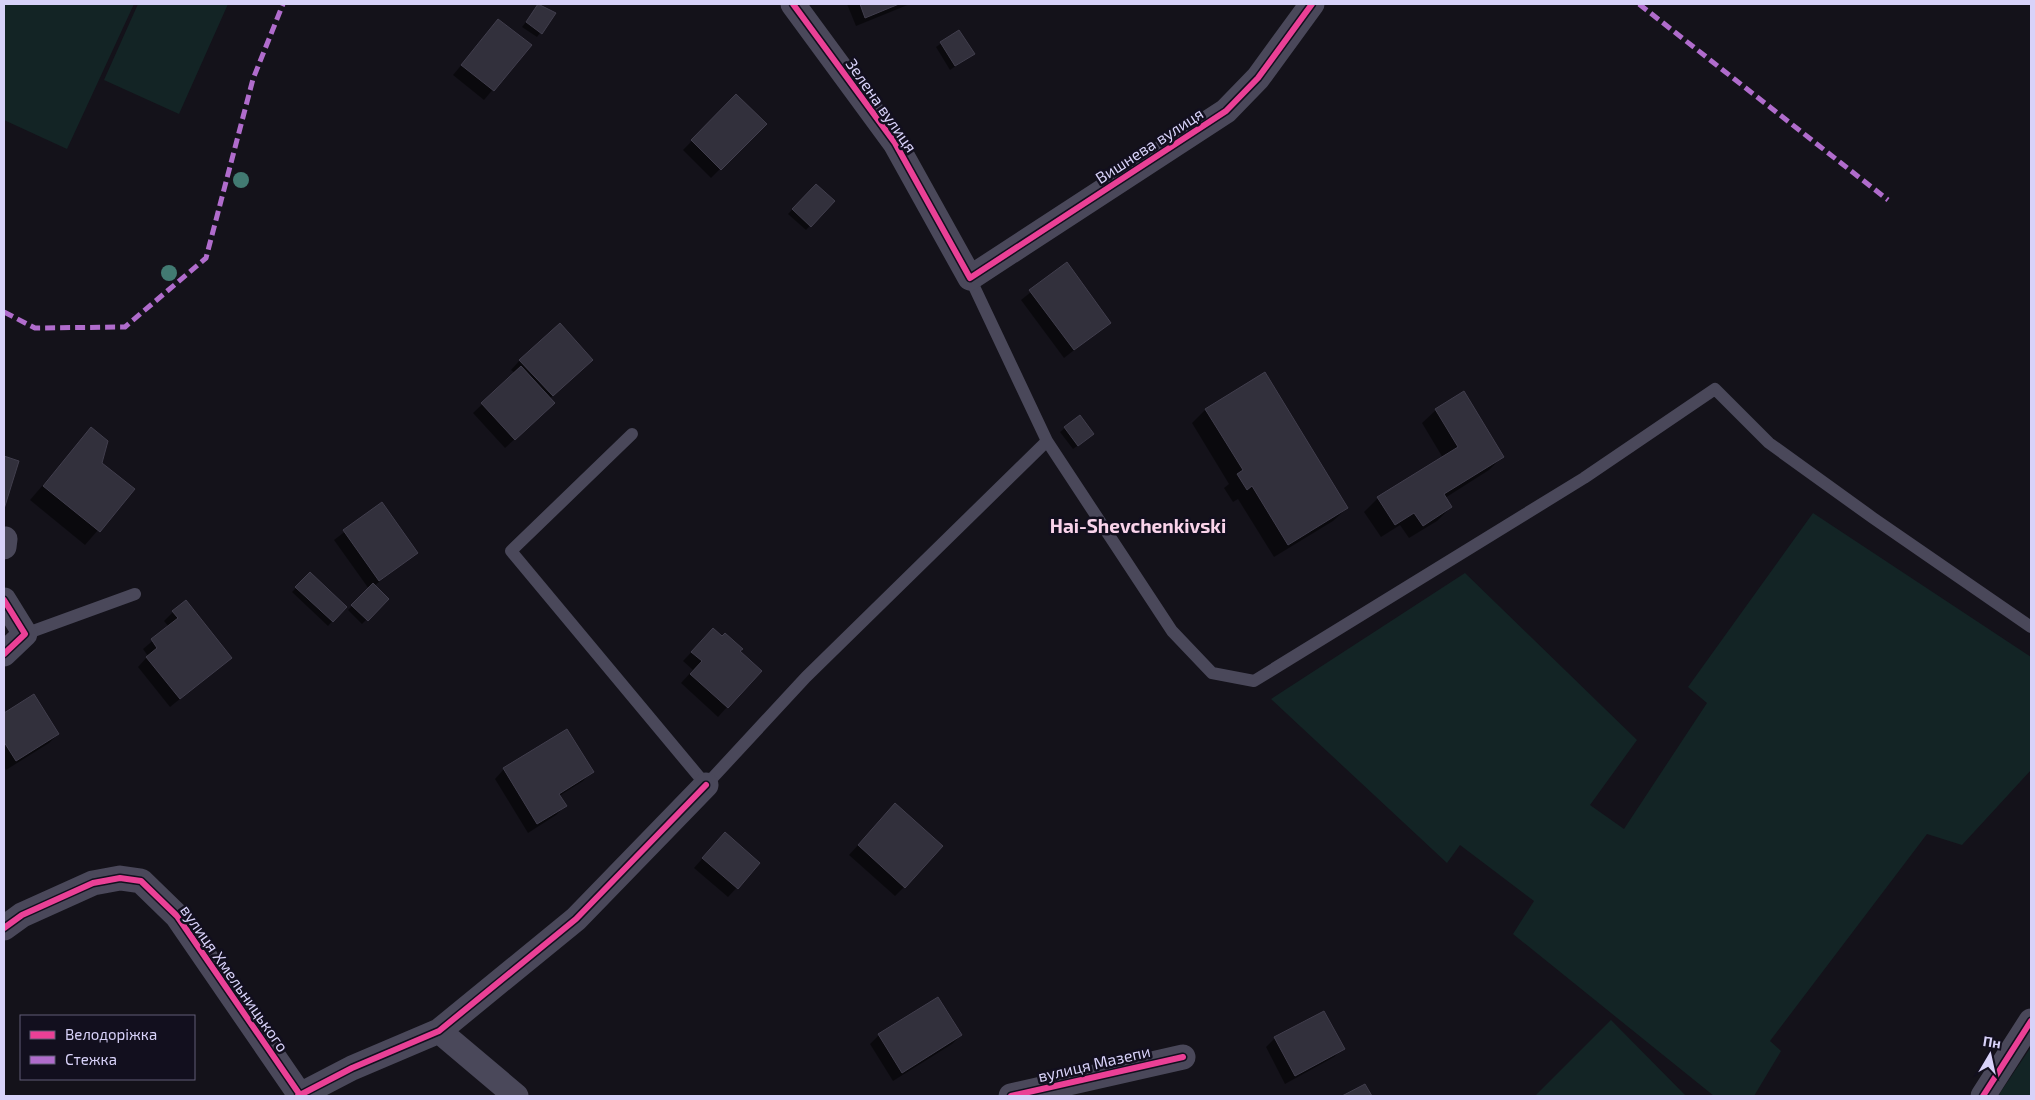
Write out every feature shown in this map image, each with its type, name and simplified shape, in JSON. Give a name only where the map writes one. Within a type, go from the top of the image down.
[{"type":"street","name":"Зелена вулиця","points":[[793,4],[895,143],[970,278]]},
{"type":"street","name":"Вишнева вулиця","points":[[970,278],[1226,111],[1258,78],[1312,4]]},
{"type":"street","points":[[4,600],[25,634],[4,654]]},
{"type":"street","points":[[299,1095],[352,1068],[439,1031],[576,919],[706,785]]},
{"type":"street","name":"вулиця Хмельницького","points":[[4,928],[22,916],[93,883],[120,878],[141,881],[177,916],[299,1095]]},
{"type":"street","points":[[1983,1096],[2031,1021]]},
{"type":"street","points":[[439,1031],[516,1096]]},
{"type":"street","name":"вулиця Мазепи","points":[[1011,1096],[1184,1057]]},
{"type":"lane","points":[[970,278],[1047,441],[1172,632],[1212,674],[1254,681],[1584,478],[1715,390],[1769,443],[1872,518],[2031,627]]},
{"type":"lane","points":[[632,434],[511,551],[706,785],[806,677],[1047,441]]},
{"type":"lane","points":[[25,634],[135,594]]},
{"type":"shaded area","points":[[4,4],[134,4],[67,149],[4,120]]},
{"type":"shaded area","points":[[138,4],[228,4],[179,114],[104,80]]},
{"type":"shaded area","points":[[1813,513],[2031,657],[2031,770],[1962,845],[1927,834],[1770,1041],[1781,1051],[1754,1096],[1714,1096],[1513,934],[1534,901],[1460,845],[1447,863],[1271,699],[1465,573],[1637,740],[1590,805],[1624,829],[1707,703],[1688,687]]},
{"type":"shaded area","points":[[1611,1020],[1686,1096],[1535,1096]]},
{"type":"shaded area","points":[[2031,1047],[2031,1096],[1998,1096]]},
{"type":"building","points":[[538,4],[556,13],[542,34],[526,22]]},
{"type":"building","points":[[860,4],[899,4],[865,18]]},
{"type":"building","points":[[498,19],[532,45],[494,91],[461,65]]},
{"type":"building","points":[[959,30],[975,54],[955,66],[940,42]]},
{"type":"building","points":[[736,94],[767,124],[721,170],[691,140]]},
{"type":"building","points":[[816,184],[835,201],[811,227],[792,209]]},
{"type":"building","points":[[1067,262],[1111,323],[1074,350],[1029,290]]},
{"type":"building","points":[[560,323],[593,360],[553,396],[519,360]]},
{"type":"building","points":[[521,366],[555,403],[515,440],[481,403]]},
{"type":"building","points":[[1265,372],[1348,508],[1288,545],[1252,486],[1247,490],[1237,474],[1243,470],[1205,409]]},
{"type":"building","points":[[1464,391],[1504,457],[1444,494],[1452,507],[1423,526],[1414,513],[1395,525],[1377,497],[1458,447],[1435,409]]},
{"type":"building","points":[[1080,415],[1094,434],[1078,446],[1064,427]]},
{"type":"building","points":[[91,427],[108,441],[102,463],[135,489],[100,532],[43,486]]},
{"type":"building","points":[[4,456],[19,461],[4,509]]},
{"type":"building","points":[[382,502],[418,553],[379,581],[343,530]]},
{"type":"building","points":[[310,572],[347,607],[333,622],[295,587]]},
{"type":"building","points":[[373,583],[389,599],[368,621],[351,605]]},
{"type":"building","points":[[186,600],[232,658],[180,699],[146,657],[157,648],[151,639],[178,618],[172,611]]},
{"type":"building","points":[[713,628],[722,636],[725,633],[743,649],[740,651],[762,671],[728,708],[690,674],[702,661],[691,652]]},
{"type":"building","points":[[34,694],[59,734],[16,761],[4,742],[4,713]]},
{"type":"building","points":[[567,729],[594,772],[559,794],[567,806],[537,824],[503,768]]},
{"type":"building","points":[[895,803],[943,846],[905,888],[858,845]]},
{"type":"building","points":[[725,832],[760,863],[738,889],[702,858]]},
{"type":"building","points":[[938,997],[962,1035],[902,1073],[878,1034]]},
{"type":"building","points":[[1324,1011],[1345,1049],[1295,1076],[1274,1037]]},
{"type":"building","points":[[1365,1084],[1372,1096],[1342,1096]]},
{"type":"marked path","points":[[4,312],[35,328],[125,327],[206,258],[253,79],[283,4]]},
{"type":"marked path","points":[[1639,4],[1888,200]]},
{"type":"cycle path","points":[[793,4],[895,143],[970,278],[1226,111],[1258,78],[1312,4]]},
{"type":"cycle path","points":[[4,600],[25,634],[4,654]]},
{"type":"cycle path","points":[[298,1096],[352,1068],[439,1031],[576,919],[706,785]]},
{"type":"cycle path","points":[[4,928],[22,915],[93,883],[120,878],[141,881],[177,916],[300,1095]]},
{"type":"cycle path","points":[[1983,1096],[2031,1021]]},
{"type":"cycle path","points":[[1011,1096],[1183,1057]]},
{"type":"district","name":"Hai-Shevchenkivski","points":[[1138,525]]}]
